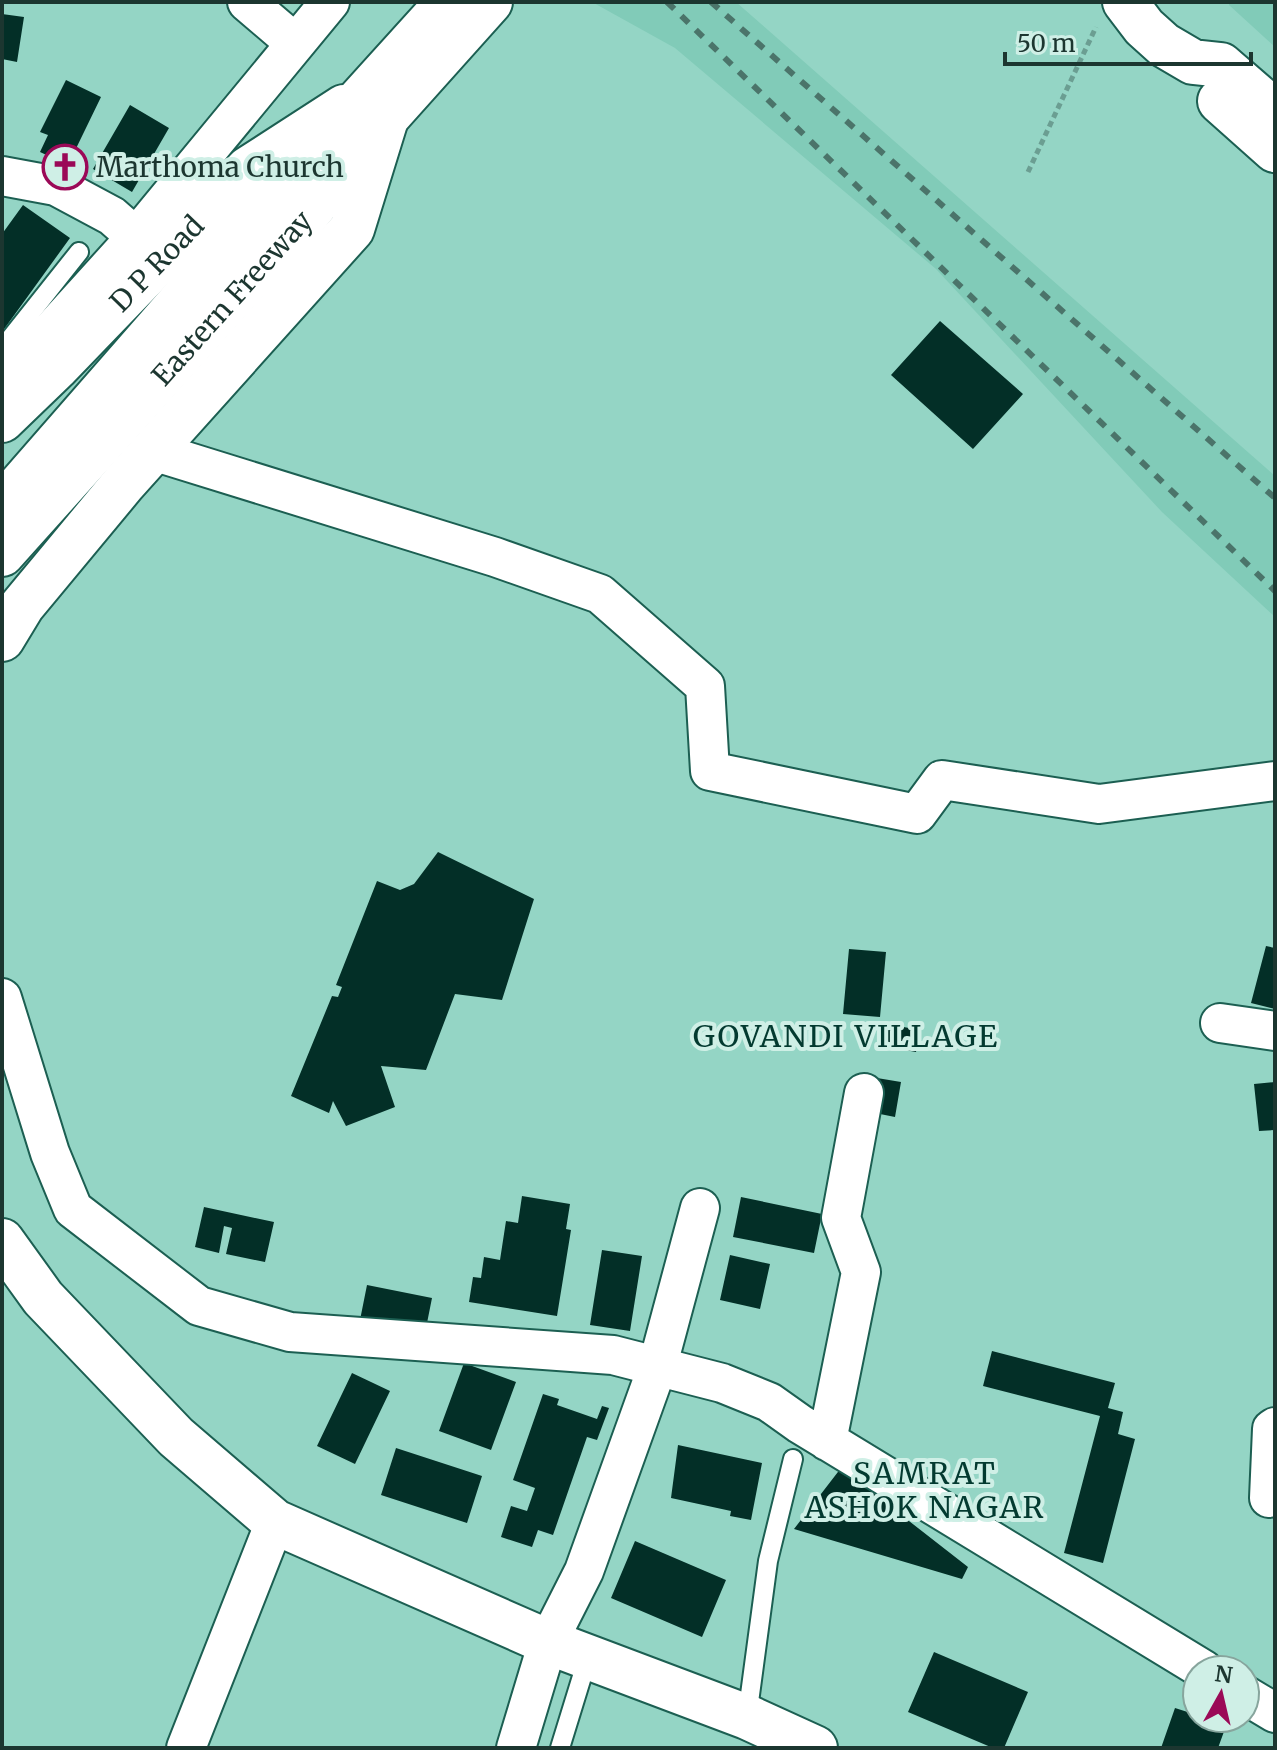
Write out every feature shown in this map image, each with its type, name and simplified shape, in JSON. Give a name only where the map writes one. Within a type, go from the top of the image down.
[{"type":"main road","name":"Eastern Freeway","points":[[2,554],[375,106],[473,6]]},
{"type":"main road","points":[[1111,14],[1144,27],[1164,45],[1193,62],[1201,83],[1272,134]]},
{"type":"main road","name":"D P Road","points":[[2,417],[56,368],[248,169],[375,106]]},
{"type":"main road","points":[[2,639],[22,606],[153,451],[352,229],[375,106]]},
{"type":"main road","name":"Eastern Freeway","points":[[2,506],[290,205]]},
{"type":"main road","points":[[2,1241],[43,1298],[176,1437],[275,1522],[548,1642],[747,1717],[815,1748]]},
{"type":"main road","points":[[2,1272],[43,1298]]},
{"type":"street","points":[[247,2],[295,43]]},
{"type":"street","points":[[2,417],[13,373],[136,237],[330,2]]},
{"type":"street","points":[[2,176],[56,186],[112,216],[136,237]]},
{"type":"street","points":[[153,451],[480,553],[600,594],[705,686],[710,771],[917,814],[942,780],[1099,804],[1275,781]]},
{"type":"street","points":[[2,998],[50,1153],[73,1209],[199,1306],[290,1332],[613,1355],[722,1383],[769,1402],[827,1441],[1181,1656]]},
{"type":"street","points":[[1220,1023],[1275,1031]]},
{"type":"street","points":[[827,1441],[861,1272],[841,1218],[864,1093]]},
{"type":"street","points":[[516,1748],[548,1642],[584,1571],[657,1368],[700,1208]]},
{"type":"street","points":[[1269,1498],[1272,1429],[1275,1427]]},
{"type":"street","points":[[186,1748],[275,1522]]},
{"type":"lane","points":[[2,349],[79,252]]},
{"type":"lane","points":[[747,1717],[768,1561],[793,1459]]},
{"type":"lane","points":[[560,1748],[588,1657]]},
{"type":"path","points":[[1028,172],[1111,14]]},
{"type":"shaded area","points":[[592,2],[736,2],[1275,476],[1275,617],[1162,512],[936,269],[675,48]]},
{"type":"shaded area","points":[[1229,2],[1275,2],[1275,47],[1229,5]]},
{"type":"building","points":[[2,14],[24,17],[17,62],[2,59]]},
{"type":"building","points":[[66,80],[101,97],[68,165],[40,152],[48,135],[40,132]]},
{"type":"building","points":[[130,105],[169,128],[132,192],[93,169]]},
{"type":"building","points":[[23,205],[70,238],[2,332],[2,234]]},
{"type":"building","points":[[940,321],[1023,394],[973,449],[891,375]]},
{"type":"building","points":[[438,852],[534,899],[502,1000],[455,994],[426,1070],[381,1066],[395,1107],[346,1126],[333,1101],[329,1113],[291,1096],[332,996],[338,997],[342,987],[336,985],[377,881],[400,890],[414,884]]},
{"type":"building","points":[[1266,946],[1275,948],[1275,1009],[1251,1003]]},
{"type":"building","points":[[849,949],[886,952],[880,1017],[843,1014]]},
{"type":"building","points":[[887,1024],[920,1030],[916,1052],[883,1046]]},
{"type":"building","points":[[877,1078],[901,1082],[895,1117],[870,1112]]},
{"type":"building","points":[[1275,1082],[1275,1130],[1259,1131],[1254,1084]]},
{"type":"building","points":[[522,1196],[570,1204],[566,1229],[571,1230],[557,1316],[469,1302],[473,1277],[481,1278],[484,1257],[500,1260],[506,1221],[518,1223]]},
{"type":"building","points":[[741,1197],[822,1214],[814,1253],[733,1237]]},
{"type":"building","points":[[204,1207],[274,1222],[265,1262],[226,1254],[232,1228],[224,1226],[219,1253],[195,1247]]},
{"type":"building","points":[[602,1250],[642,1256],[630,1331],[590,1325]]},
{"type":"building","points":[[730,1255],[770,1264],[760,1309],[720,1300]]},
{"type":"building","points":[[367,1285],[432,1298],[425,1333],[360,1320]]},
{"type":"building","points":[[992,1351],[1115,1383],[1108,1408],[1123,1412],[1118,1434],[1135,1439],[1103,1563],[1064,1553],[1100,1416],[983,1386]]},
{"type":"building","points":[[464,1363],[516,1382],[491,1450],[439,1431]]},
{"type":"building","points":[[352,1373],[390,1391],[355,1464],[317,1446]]},
{"type":"building","points":[[543,1394],[559,1399],[557,1405],[597,1419],[602,1406],[609,1408],[597,1440],[587,1437],[553,1535],[538,1530],[532,1547],[501,1537],[511,1506],[527,1511],[535,1488],[513,1480]]},
{"type":"building","points":[[678,1445],[762,1463],[751,1520],[730,1516],[731,1511],[671,1498]]},
{"type":"building","points":[[396,1448],[482,1476],[467,1523],[381,1495]]},
{"type":"building","points":[[841,1468],[968,1567],[962,1579],[794,1529]]},
{"type":"building","points":[[635,1541],[726,1580],[702,1637],[611,1598]]},
{"type":"building","points":[[934,1652],[1028,1692],[1004,1748],[993,1748],[908,1712]]},
{"type":"building","points":[[1175,1708],[1181,1710],[1181,1734],[1223,1734],[1218,1748],[1161,1748]]},
{"type":"railway","points":[[667,2],[1275,591]]},
{"type":"railway","points":[[711,2],[1275,498]]},
{"type":"place","name":"Marthoma Church","points":[[65,167]]},
{"type":"district","name":"GOVANDI VILLAGE","points":[[846,1037]]},
{"type":"district","name":"SAMRAT ASHOK NAGAR","points":[[925,1491]]}]
